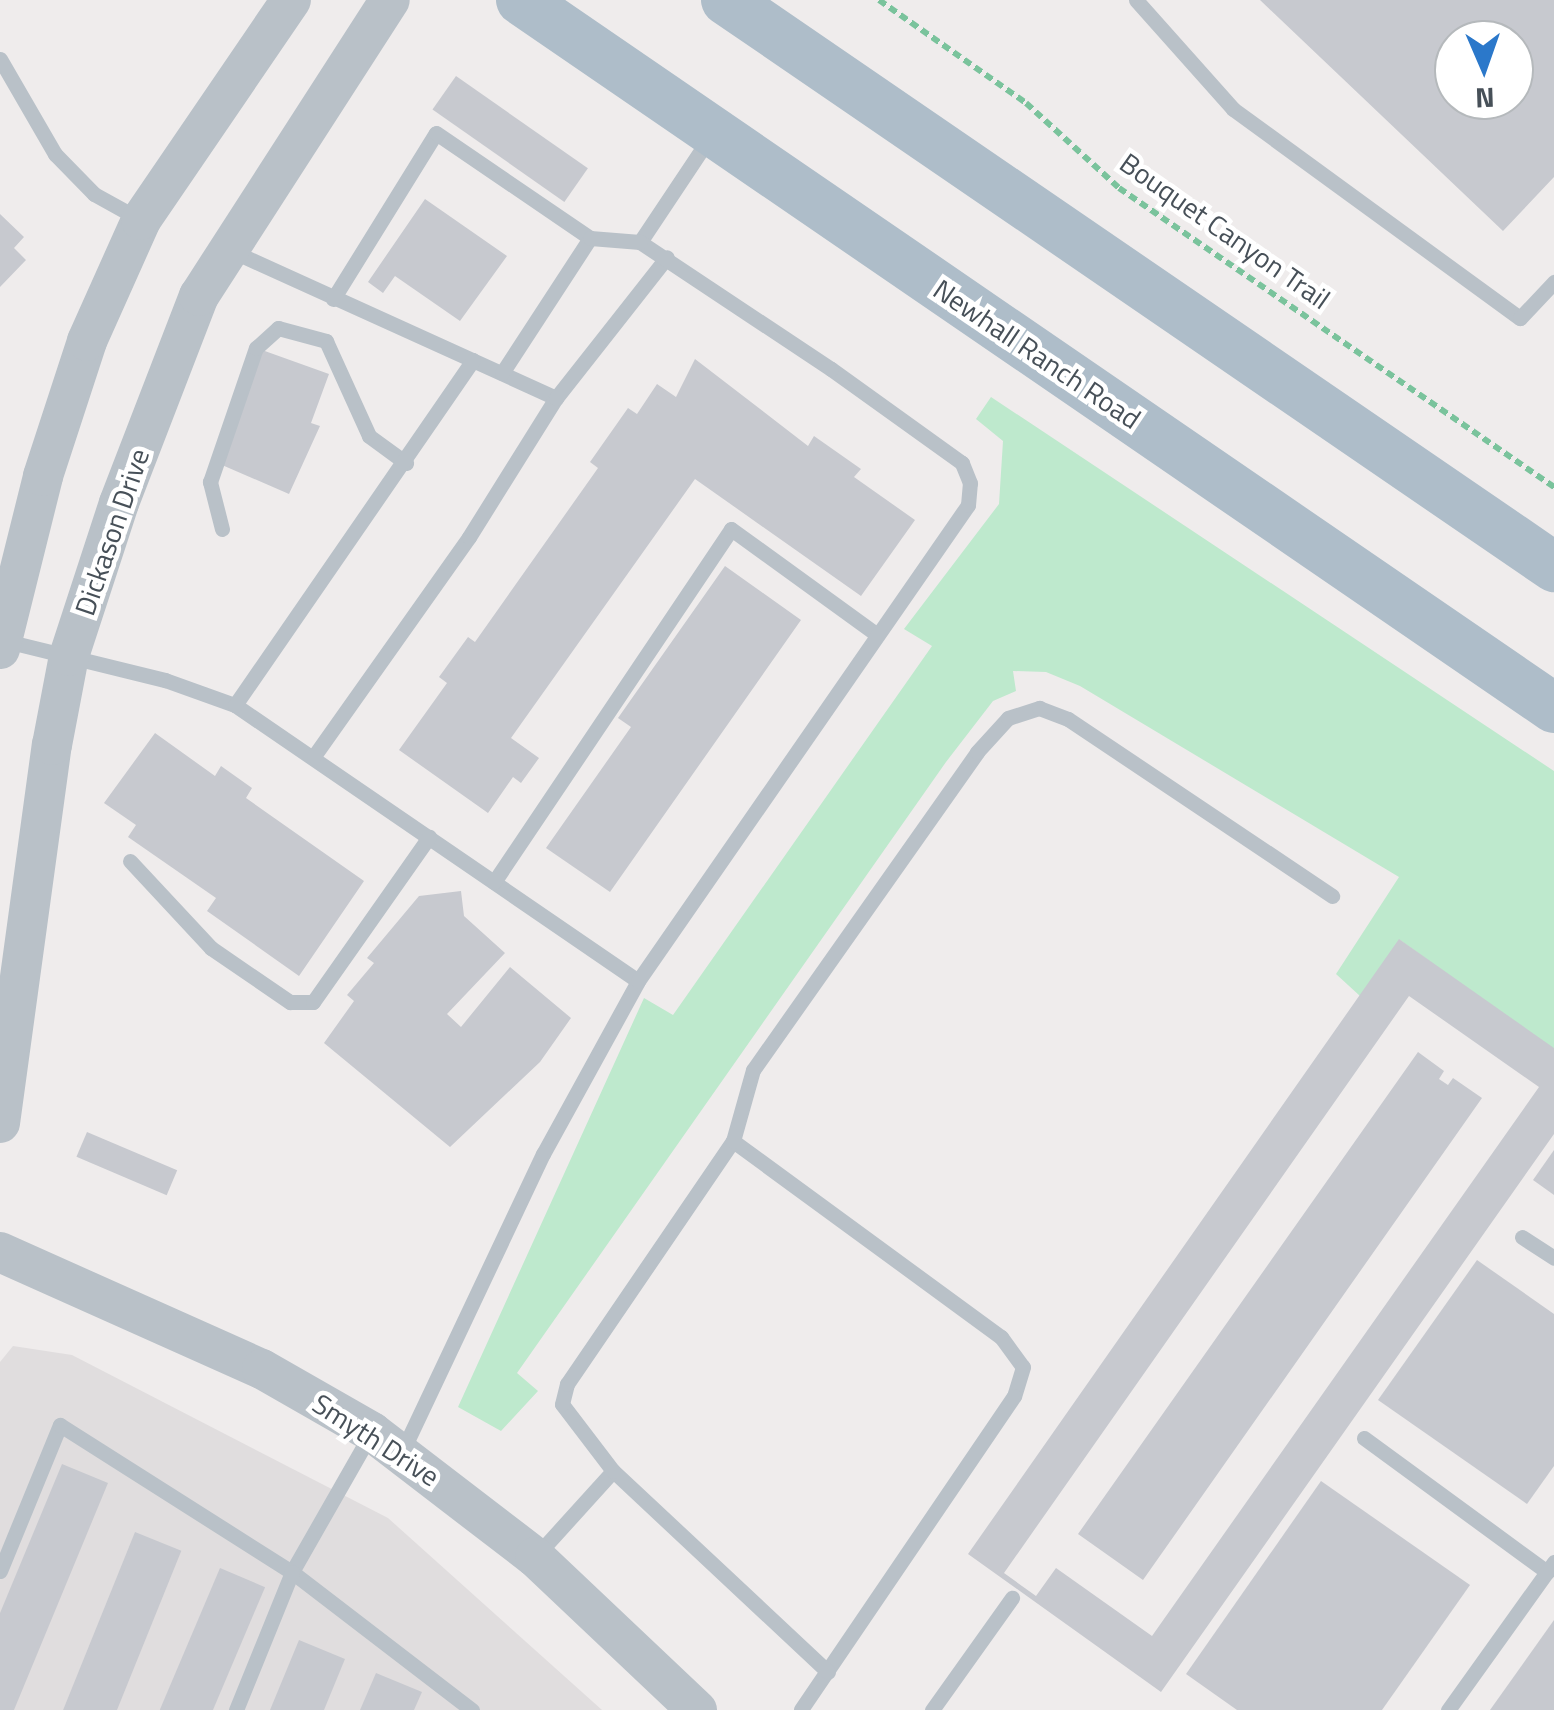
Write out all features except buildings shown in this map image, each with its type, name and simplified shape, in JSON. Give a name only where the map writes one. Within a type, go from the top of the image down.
[{"type":"main road","name":"Newhall Ranch Road","points":[[521,0],[1554,708]]},
{"type":"main road","points":[[726,0],[1554,567]]},
{"type":"street","points":[[1,644],[43,476],[87,340],[141,220],[291,0]]},
{"type":"street","name":"Dickason Drive","points":[[0,1123],[70,656],[118,503],[199,296],[226,248],[390,0]]},
{"type":"street","name":"Smyth Drive","points":[[0,1252],[262,1369],[387,1442],[535,1556],[682,1705]]},
{"type":"lane","points":[[1136,0],[1233,110],[1520,318],[1554,282]]},
{"type":"lane","points":[[0,59],[55,154],[94,194],[141,220]]},
{"type":"lane","points":[[640,242],[714,132]]},
{"type":"lane","points":[[236,1710],[292,1572],[387,1442],[638,981],[968,505],[970,484],[962,463],[666,257],[640,242],[590,238],[436,133],[333,299]]},
{"type":"lane","points":[[502,373],[590,238]]},
{"type":"lane","points":[[226,248],[556,398]]},
{"type":"lane","points":[[314,756],[468,537],[556,398],[666,257]]},
{"type":"lane","points":[[222,529],[210,482],[256,348],[278,328],[326,341],[369,436],[406,463]]},
{"type":"lane","points":[[234,705],[406,463],[473,360]]},
{"type":"lane","points":[[494,882],[732,529],[876,634]]},
{"type":"lane","points":[[1,644],[70,656],[234,705],[314,756],[638,981]]},
{"type":"lane","points":[[828,1672],[612,1471],[572,1426],[562,1404],[567,1384],[733,1141],[753,1070],[1008,718],[1039,708],[1068,719],[1332,896]]},
{"type":"lane","points":[[130,861],[212,948],[290,1002],[312,1002],[429,837]]},
{"type":"lane","points":[[733,1141],[1002,1337],[1024,1368],[1014,1396],[801,1710]]},
{"type":"lane","points":[[1522,1237],[1554,1258]]},
{"type":"lane","points":[[0,1572],[60,1425],[292,1572],[472,1710]]},
{"type":"lane","points":[[1364,1438],[1550,1567],[1448,1710]]},
{"type":"lane","points":[[535,1556],[612,1471]]},
{"type":"lane","points":[[932,1710],[1012,1598]]},
{"type":"path","name":"Bouquet Canyon Trail","points":[[880,0],[1026,103],[1119,188],[1554,487]]},
{"type":"shaded area","points":[[13,1346],[72,1355],[388,1518],[602,1710],[0,1710],[0,1362]]},
{"type":"green space","points":[[991,397],[1554,771],[1554,1051],[1400,940],[1360,996],[1336,974],[1399,877],[1080,686],[1046,672],[1013,671],[1016,691],[993,701],[946,762],[517,1373],[538,1391],[501,1431],[458,1407],[644,998],[673,1015],[932,646],[904,629],[999,504],[1003,441],[976,419]]}]
